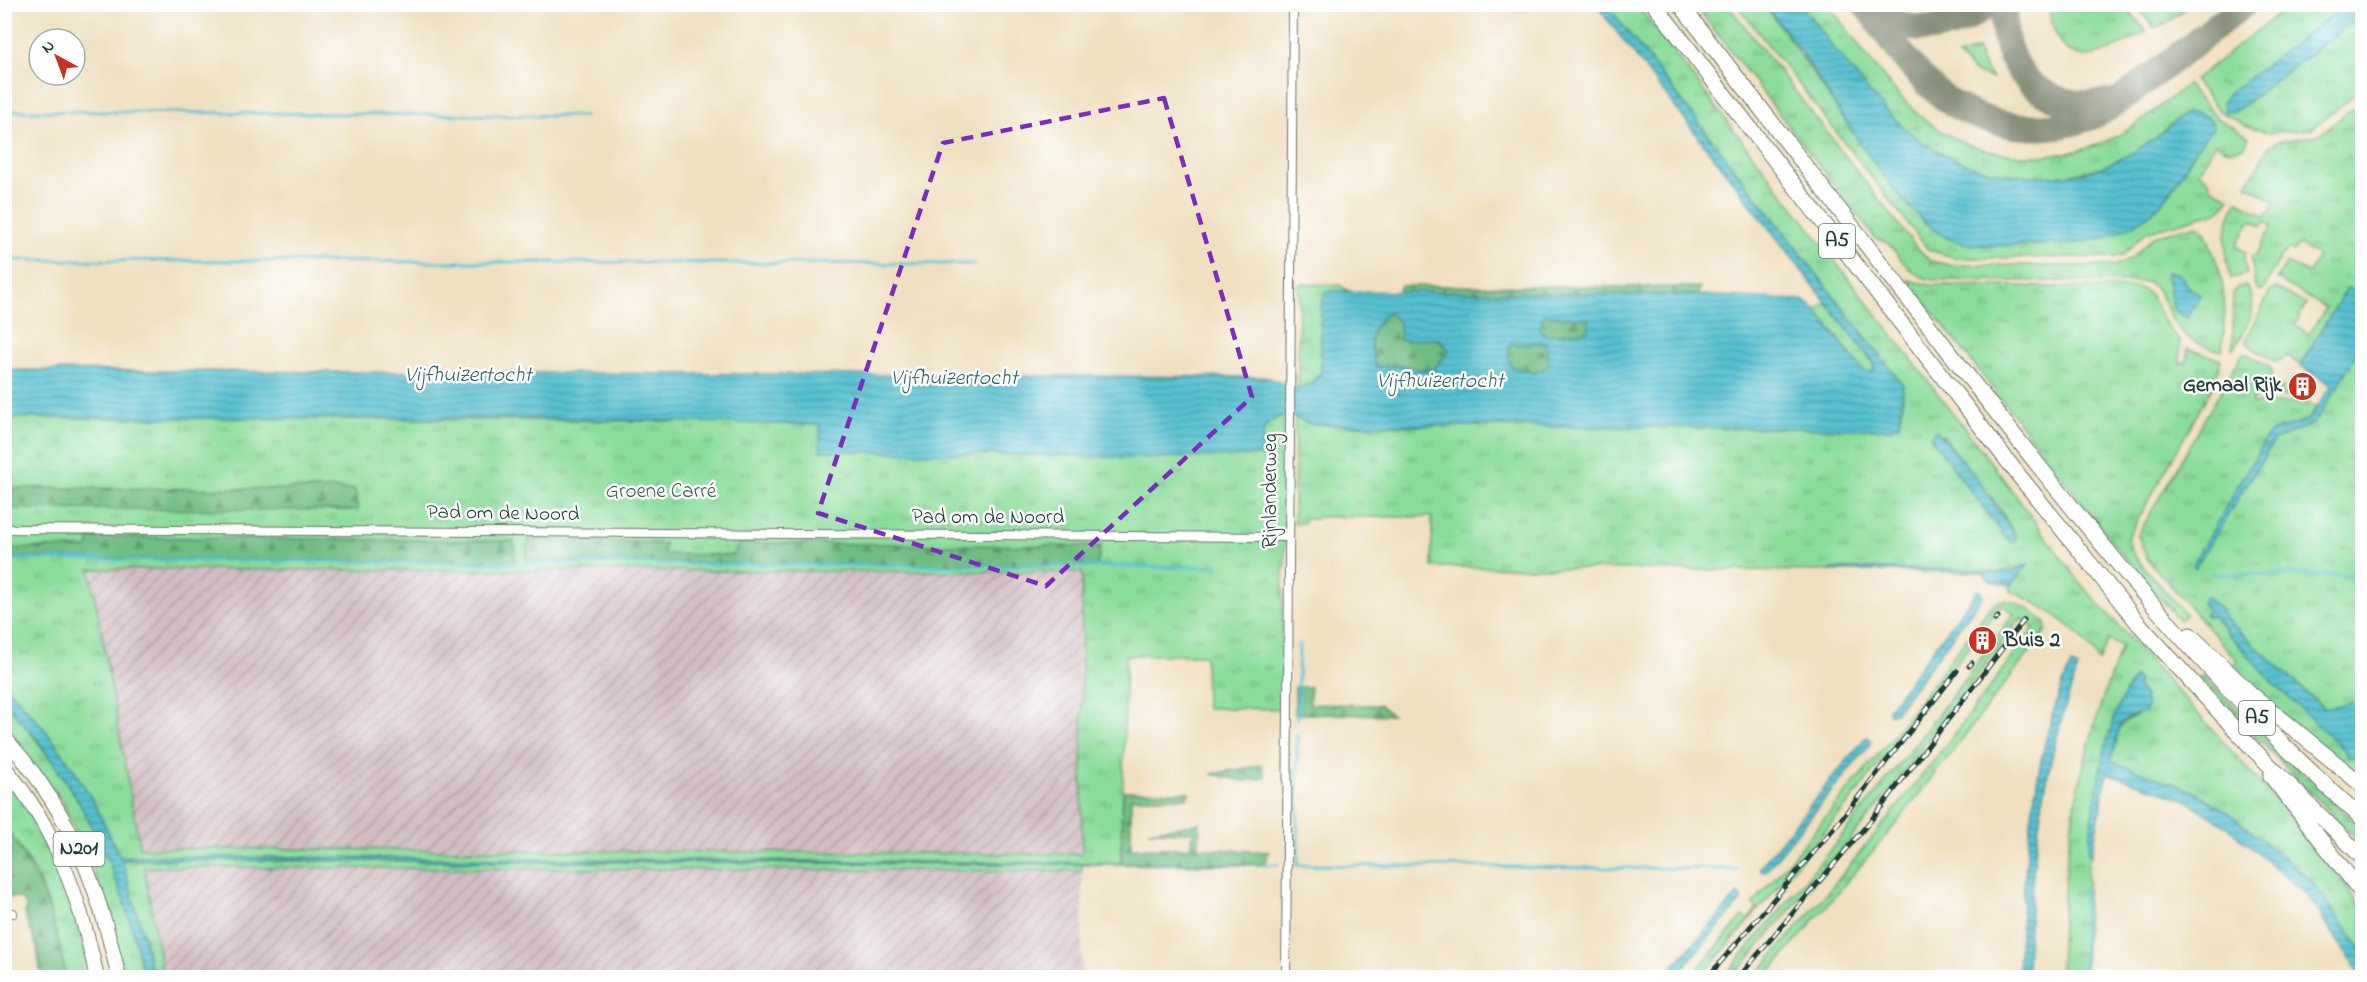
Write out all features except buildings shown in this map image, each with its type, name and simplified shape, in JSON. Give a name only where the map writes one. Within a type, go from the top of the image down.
[{"type":"highway","name":"A5","points":[[1653,4],[2069,539],[2139,624],[2253,748],[2362,857]]},
{"type":"highway","name":"A5","points":[[1680,4],[2083,524],[2158,612],[2274,736],[2362,818]]},
{"type":"highway","points":[[2158,612],[2188,633],[2250,693],[2362,785]]},
{"type":"highway","name":"N201","points":[[4,737],[26,761],[50,795],[77,842],[105,918],[118,978]]},
{"type":"highway","name":"A5","points":[[2253,748],[2287,800],[2362,893]]},
{"type":"highway","name":"N201","points":[[4,767],[25,794],[63,862],[84,918],[97,978]]},
{"type":"street","name":"Rijnlanderweg","points":[[1286,978],[1293,4]]},
{"type":"street","name":"Pad om de Noord","points":[[4,529],[1288,537]]},
{"type":"highlighted area","points":[[1164,98],[1252,397],[1046,586],[818,513],[943,143]]},
{"type":"shaded area","points":[[90,568],[1082,572],[1082,854],[140,848]]},
{"type":"shaded area","points":[[143,867],[1082,871],[1082,977],[163,977]]},
{"type":"green space","points":[[1607,5],[1637,5],[1987,457],[2081,584],[2290,816],[2337,874],[2362,909],[2362,950],[2311,880],[2228,812],[2195,792],[2110,761],[2115,739],[2121,727],[2130,718],[2138,715],[2146,698],[2136,685],[2116,716],[2088,853],[2092,855],[2088,861],[2085,977],[2060,977],[2064,890],[2074,808],[2093,728],[2122,646],[2108,640],[2099,661],[2081,638],[2060,619],[2037,604],[2010,591],[2011,585],[2028,565],[1996,573],[1960,569],[1833,569],[1829,571],[1432,567],[1432,517],[1317,517],[1316,519],[1304,519],[1304,523],[1294,523],[1295,415],[1314,425],[1889,429],[1900,424],[1903,385]],"holes":[[[1942,434],[1998,506],[2016,536],[2009,541],[1971,491]]]},
{"type":"green space","points":[[1695,5],[1728,5],[1916,247],[1931,261],[1950,265],[2115,266],[2132,258],[2154,236],[2198,225],[2208,238],[2221,277],[2225,313],[2222,351],[2188,338],[2171,318],[2158,290],[2148,282],[1934,280],[1914,272],[1890,246],[1876,239]]},
{"type":"green space","points":[[1737,5],[1764,5],[1881,172],[1925,224],[2054,245],[2106,238],[2118,229],[2132,226],[2153,211],[2171,192],[2203,138],[2213,128],[2212,122],[2208,117],[2186,113],[2154,139],[2128,156],[2089,170],[2058,176],[2028,176],[1997,172],[1968,164],[1940,152],[1913,135],[1889,115],[1854,76],[1801,5],[1828,5],[1884,78],[1922,117],[1943,132],[1989,151],[2040,156],[2090,147],[2133,127],[2187,85],[2217,118],[2249,137],[2245,146],[2230,151],[2215,143],[2199,173],[2209,180],[2211,187],[2230,198],[2217,212],[2146,232],[2124,254],[2115,257],[1957,258],[1929,250]]},
{"type":"green space","points":[[2048,5],[2125,5],[2146,32],[2097,54],[2084,56],[2072,53],[2062,44],[2054,28]]},
{"type":"green space","points":[[2136,5],[2189,5],[2168,22],[2154,28]]},
{"type":"green space","points":[[2290,5],[2345,5],[2228,96],[2223,101],[2225,111],[2236,111],[2355,20],[2362,5],[2362,89],[2311,129],[2270,133],[2245,125],[2219,111],[2194,80]]},
{"type":"green space","points":[[1978,49],[1982,63],[1992,79],[1973,71],[1958,56]]},
{"type":"green space","points":[[2362,101],[2362,292],[2347,288],[2300,365],[2287,356],[2276,362],[2248,346],[2246,340],[2270,292],[2275,288],[2306,304],[2295,325],[2309,334],[2326,308],[2277,279],[2286,263],[2309,273],[2318,257],[2299,244],[2293,252],[2289,249],[2285,254],[2282,253],[2263,291],[2259,291],[2255,286],[2251,257],[2255,257],[2272,225],[2265,221],[2262,226],[2251,220],[2236,246],[2246,252],[2244,260],[2247,274],[2231,278],[2226,248],[2229,219],[2238,201],[2266,216],[2275,202],[2247,185],[2269,146],[2278,141],[2319,135]]},
{"type":"green space","points":[[1908,280],[1931,285],[2139,288],[2150,294],[2165,323],[2180,342],[2180,363],[2187,363],[2187,348],[2221,360],[2213,386],[2127,539],[2135,557],[2186,615],[2179,620],[2117,548]]},
{"type":"green space","points":[[1299,284],[1339,285],[1349,291],[1332,291],[1321,372],[1309,384],[1298,388]]},
{"type":"green space","points":[[1400,286],[1700,287],[1698,295],[1399,292]]},
{"type":"green space","points":[[2245,286],[2250,292],[2252,309],[2247,326],[2233,349],[2233,294],[2237,287]]},
{"type":"green space","points":[[1826,302],[1872,361],[1875,367],[1871,373],[1864,372],[1816,310]]},
{"type":"green space","points":[[1388,312],[1436,339],[1449,351],[1432,371],[1401,366],[1376,367],[1371,337],[1376,325]]},
{"type":"green space","points":[[1543,315],[1590,319],[1588,331],[1545,335],[1539,327]]},
{"type":"green space","points":[[1546,343],[1550,366],[1535,373],[1511,367],[1508,356],[1510,344]]},
{"type":"green space","points":[[2362,344],[2362,710],[2352,702],[2325,709],[2224,617],[2221,609],[2208,610],[2205,613],[2208,617],[2212,615],[2273,683],[2362,765],[2362,780],[2281,714],[2232,667],[2238,661],[2147,559],[2138,535],[2242,354],[2248,354],[2271,369],[2272,382],[2283,389],[2283,393],[2288,396],[2252,399],[2252,404],[2296,402],[2304,407],[2308,403],[2316,408],[2309,419],[2269,433],[2195,567],[2275,439],[2314,424]]},
{"type":"green space","name":"Groene Carré","points":[[1283,415],[1285,569],[1283,570],[1282,709],[1206,708],[1205,655],[1126,655],[1121,863],[119,856],[95,809],[69,766],[39,725],[5,685],[5,416],[1263,426],[1274,417]],"holes":[[[90,569],[1082,572],[1082,854],[140,848]]]},
{"type":"green space","points":[[5,488],[355,489],[358,510],[5,509]]},
{"type":"green space","points":[[90,537],[514,541],[515,562],[5,558],[5,548],[88,548]]},
{"type":"green space","points":[[528,540],[665,543],[664,554],[734,555],[738,543],[1101,546],[1097,567],[526,561]]},
{"type":"green space","points":[[1999,601],[2012,601],[2029,610],[2045,622],[2046,631],[1895,825],[1766,977],[1754,977],[1863,850],[2034,628],[2021,618],[1874,811],[1733,977],[1723,977],[1872,798],[2014,614],[2001,604],[1854,797],[1701,977],[1691,977],[1743,916],[1748,920],[1757,909],[1753,904],[1890,740],[1990,607]]},
{"type":"green space","points":[[2203,675],[2272,745],[2362,828],[2362,845],[2199,678]]},
{"type":"green space","points":[[1295,687],[1310,687],[1310,704],[1380,705],[1392,715],[1295,714]]},
{"type":"green space","points":[[4,700],[54,764],[94,829],[124,899],[135,936],[143,977],[124,977],[94,871],[61,799],[5,727]]},
{"type":"green space","points":[[1262,765],[1265,778],[1244,781],[1211,774]]},
{"type":"green space","points":[[4,778],[36,823],[49,847],[69,898],[92,977],[66,977],[49,906],[36,873],[5,825]]},
{"type":"green space","points":[[1123,791],[1189,792],[1187,798],[1131,798],[1131,848],[1190,848],[1194,832],[1148,831],[1200,823],[1199,848],[1269,852],[1264,864],[1121,863]]},
{"type":"green space","points":[[5,825],[37,880],[57,935],[66,977],[41,977],[37,948],[25,915],[26,905],[20,898],[5,897]]},
{"type":"green space","points":[[121,860],[1082,864],[1082,871],[144,867],[163,977],[152,978],[145,941]]},
{"type":"water","name":"Vijfhuizertocht","points":[[1595,4],[1607,5],[1903,385],[1900,424],[1889,429],[1314,425],[1294,417],[1284,416],[1278,417],[1264,428],[1261,456],[1151,458],[820,451],[820,425],[569,419],[5,418],[5,370],[1266,377],[1288,386],[1301,388],[1314,381],[1321,372],[1321,304],[1327,292],[1332,291],[1698,295],[1803,300],[1813,307],[1864,372],[1871,373],[1875,367]],"holes":[[[1388,312],[1399,322],[1400,340],[1440,339],[1449,351],[1432,371],[1401,366],[1376,367],[1371,337],[1381,319]],[[1544,315],[1589,319],[1588,331],[1545,335],[1539,328]],[[1546,343],[1549,366],[1535,373],[1511,367],[1508,356],[1510,344]]]},
{"type":"water","points":[[1764,5],[1801,5],[1882,107],[1910,132],[1941,153],[1976,167],[2019,175],[2069,175],[2105,166],[2128,155],[2159,135],[2184,114],[2202,114],[2212,122],[2213,128],[2197,148],[2162,203],[2140,221],[2113,235],[2084,242],[2053,245],[1995,246],[1962,243],[1932,229],[1891,186],[1798,48]]},
{"type":"water","points":[[2345,5],[2362,5],[2355,20],[2240,108],[2233,112],[2225,111],[2223,102],[2227,95]]},
{"type":"water","points":[[2166,272],[2179,274],[2190,288],[2201,295],[2187,318],[2174,310]]},
{"type":"water","points":[[2347,288],[2362,292],[2362,344],[2314,424],[2275,439],[2195,568],[2193,564],[2269,433],[2309,419],[2332,385],[2300,365]]},
{"type":"water","points":[[1936,430],[1977,478],[2016,536],[2014,542],[2007,539],[1930,437]]},
{"type":"water","points":[[2029,564],[2011,585],[1991,582],[1983,573],[1975,572],[1829,571],[1833,569],[1960,569],[1996,573],[2011,572]]},
{"type":"water","points":[[1977,591],[1981,591],[1983,596],[1895,713],[1889,714],[1888,709]]},
{"type":"water","points":[[2206,596],[2221,609],[2224,617],[2324,709],[2352,702],[2362,710],[2362,765],[2352,757],[2346,756],[2346,752],[2273,683],[2212,615],[2208,617],[2205,614],[2208,610],[2202,603]]},
{"type":"water","points":[[2071,665],[2078,668],[2055,744],[2040,820],[2031,898],[2027,977],[2019,977],[2024,884],[2036,786],[2051,721]]},
{"type":"water","points":[[2135,677],[2138,682],[2137,687],[2146,701],[2145,711],[2126,719],[2120,725],[2111,761],[2195,792],[2228,812],[2311,880],[2362,950],[2362,977],[2308,896],[2227,827],[2186,800],[2107,773],[2092,855],[2088,853],[2097,786],[2108,737],[2124,694]]},
{"type":"water","points":[[4,685],[39,723],[71,765],[93,802],[120,856],[1264,865],[122,860],[145,941],[152,977],[143,977],[128,915],[107,857],[62,775],[6,703]]},
{"type":"water","points":[[1868,737],[1871,741],[1870,745],[1766,871],[1760,870],[1760,867]]},
{"type":"water","points":[[1738,894],[1742,897],[1741,901],[1675,977],[1663,977]]},
{"type":"waterway","points":[[4,111],[585,116]]},
{"type":"waterway","points":[[4,260],[976,264]]},
{"type":"waterway","points":[[4,559],[513,563]]},
{"type":"waterway","points":[[524,563],[1219,567]]},
{"type":"waterway","points":[[2212,574],[2362,575]]},
{"type":"waterway","points":[[1297,719],[1299,644]]},
{"type":"waterway","points":[[1297,735],[1298,865]]},
{"type":"waterway","points":[[1262,865],[1277,864]]},
{"type":"waterway","points":[[1295,865],[1737,869]]},
{"type":"waterway","points":[[2083,978],[2084,888]]},
{"type":"taxiway","points":[[1865,4],[1910,65],[1945,98],[1987,119],[2010,125],[2033,127],[2057,126],[2079,121],[2108,108],[2135,90],[2244,4]]},
{"type":"taxiway","points":[[1874,11],[1902,25],[1932,28],[1960,21],[1987,4]]},
{"type":"taxiway","points":[[2005,4],[2004,27],[2009,48],[2017,66],[2029,82],[2044,93],[2063,100],[2084,104],[2107,102]]},
{"type":"railway","points":[[1995,620],[1998,617]]},
{"type":"railway","points":[[1738,978],[1872,819],[2024,620]]},
{"type":"railway","points":[[1982,648],[1985,645]]},
{"type":"railway","points":[[1969,666],[1972,663]]},
{"type":"railway","points":[[1707,978],[1835,827],[1957,671]]},
{"type":"place","name":"Gemaal Rijk","points":[[2303,386]]},
{"type":"place","name":"Buis 2","points":[[1983,641]]}]
